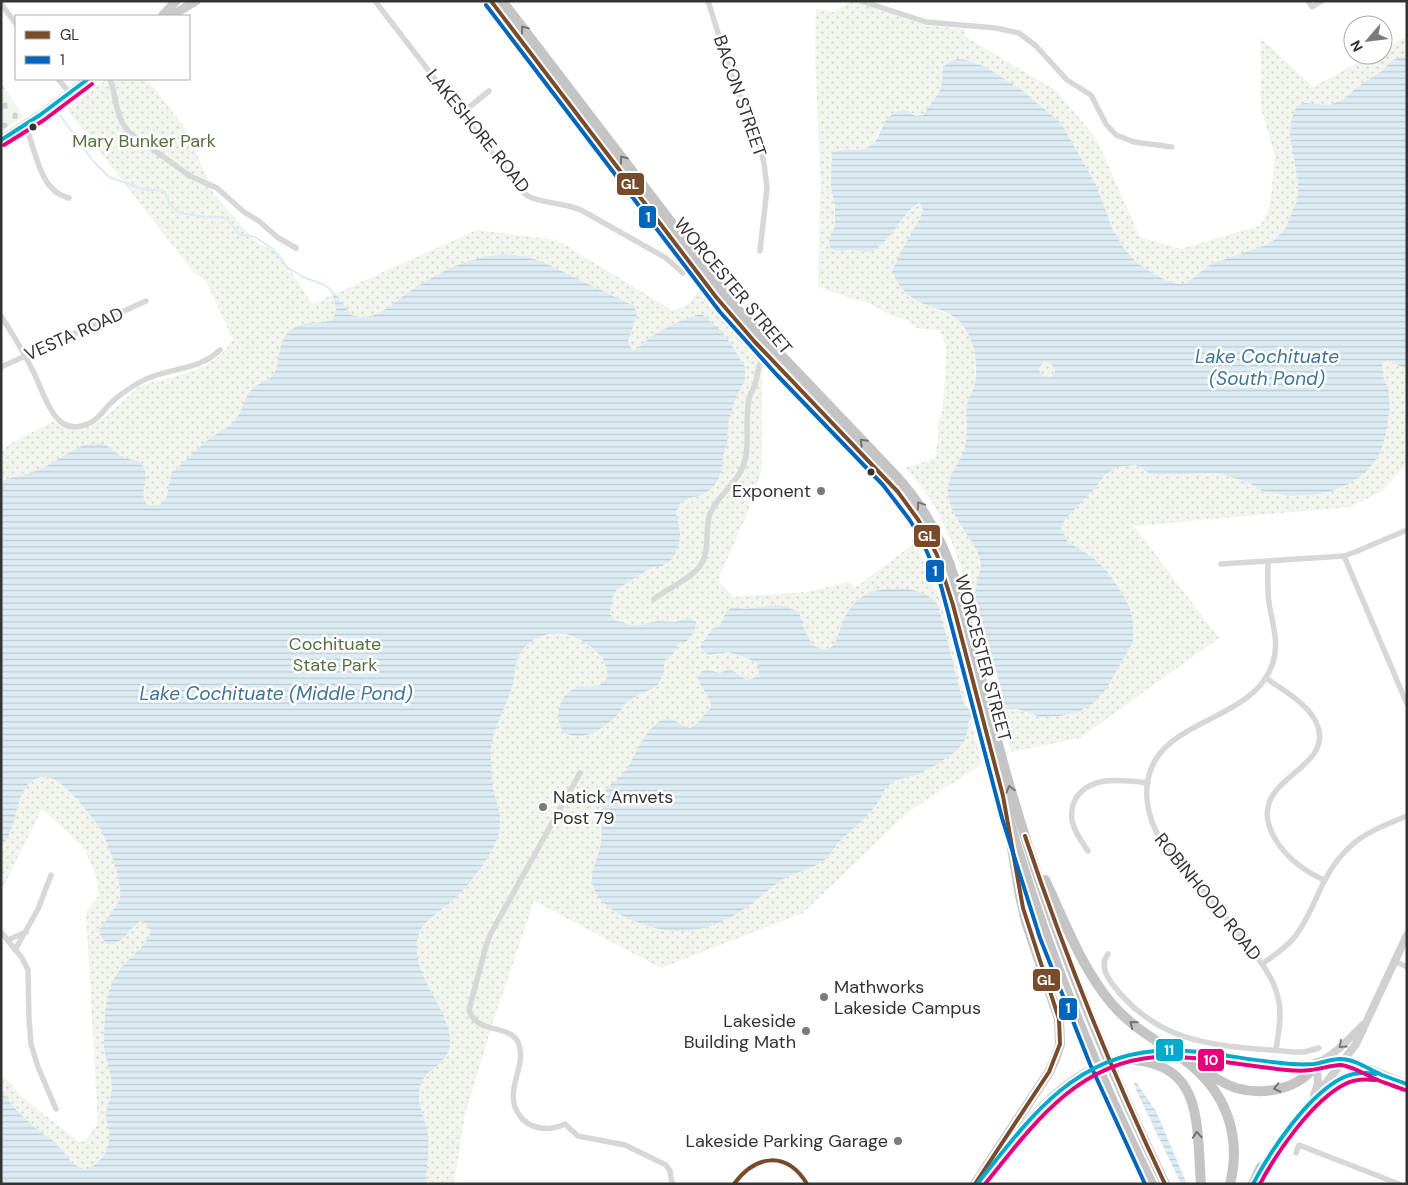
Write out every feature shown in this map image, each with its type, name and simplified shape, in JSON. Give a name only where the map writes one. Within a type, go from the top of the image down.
[{"type":"highway","name":"WORCESTER STREET","points":[[490,1],[729,312],[766,354],[893,487],[919,521],[934,550],[946,580],[982,700]]},
{"type":"highway","name":"WORCESTER STREET","points":[[502,1],[739,311],[897,477],[919,504],[938,537],[952,570],[1003,796],[1027,878],[1066,987],[1110,1093],[1152,1184]]},
{"type":"highway","name":"WORCESTER STREET","points":[[986,717],[1059,936],[1094,1026],[1165,1184]]},
{"type":"highway","points":[[976,1184],[1049,1072],[1061,1037],[1057,1011],[1023,908],[1003,796]]},
{"type":"highway","points":[[1025,836],[1074,942],[1107,998],[1134,1026],[1232,1086],[1256,1091],[1276,1089],[1294,1083],[1310,1073],[1317,1063]]},
{"type":"highway","points":[[1188,1058],[1211,1085],[1221,1100],[1229,1118],[1234,1137],[1235,1154],[1230,1184]]},
{"type":"highway","points":[[1118,1059],[1140,1060],[1159,1065],[1172,1073],[1185,1086],[1192,1098],[1196,1112],[1201,1184]]},
{"type":"highway","points":[[1253,1184],[1261,1167]]},
{"type":"main road","points":[[163,15],[176,1]]},
{"type":"main road","points":[[173,15],[196,1]]},
{"type":"main road","points":[[1,140],[87,80]]},
{"type":"main road","points":[[1248,1184],[1358,1040],[1407,935]]},
{"type":"main road","points":[[1317,1063],[1344,1044],[1364,1024]]},
{"type":"main road","points":[[976,1184],[1043,1104],[1068,1082],[1089,1070],[1118,1059],[1139,1054],[1158,1051],[1188,1058],[1284,1064],[1344,1060],[1358,1063],[1381,1075],[1407,1084]]},
{"type":"main road","points":[[1312,1102],[1317,1087],[1317,1063]]},
{"type":"main road","points":[[1312,1102],[1344,1077],[1357,1074],[1381,1075]]},
{"type":"street","name":"LAKESHORE ROAD","points":[[375,1],[526,194],[534,198],[581,210],[666,258],[682,273]]},
{"type":"street","name":"BACON STREET","points":[[708,1],[729,68],[763,159],[767,188],[760,251]]},
{"type":"street","points":[[861,1],[926,22],[996,28],[1018,33],[1036,46],[1067,80],[1091,95],[1106,124],[1116,135],[1134,142],[1172,147]]},
{"type":"street","points":[[1308,1],[1312,8],[1322,1]]},
{"type":"street","points":[[1,4],[15,23]]},
{"type":"street","points":[[59,80],[70,93]]},
{"type":"street","points":[[110,80],[119,118],[123,126],[130,133],[190,176],[217,188],[244,212],[259,221],[277,237],[296,248]]},
{"type":"street","points":[[462,113],[489,92]]},
{"type":"street","points":[[25,125],[44,176],[55,191],[69,198]]},
{"type":"street","name":"VESTA ROAD","points":[[1,366],[146,301]]},
{"type":"street","points":[[1,316],[25,356],[52,411],[59,421],[68,426],[84,426],[96,420],[114,399],[143,381],[161,373],[197,365],[220,350]]},
{"type":"street","points":[[654,600],[670,587],[687,578],[702,563],[706,550],[710,515],[714,507],[738,478],[743,466],[747,447],[748,400],[755,385],[759,365],[766,354]]},
{"type":"street","points":[[1221,564],[1344,556],[1407,530]]},
{"type":"street","points":[[1344,556],[1407,704]]},
{"type":"street","name":"ROBINHOOD ROAD","points":[[1268,562],[1268,594],[1276,633],[1276,644],[1273,662],[1266,678],[1247,698],[1184,732],[1170,743],[1157,758],[1148,782],[1147,801],[1150,818],[1160,842],[1215,904],[1262,964],[1272,981],[1280,1004],[1276,1050]]},
{"type":"street","points":[[1266,678],[1311,713],[1319,728],[1320,736],[1319,744],[1313,756],[1272,795],[1268,809],[1269,824],[1275,839],[1292,860],[1306,871],[1324,880]]},
{"type":"street","points":[[580,773],[490,935],[483,954],[469,1010],[472,1017],[479,1024],[513,1035],[517,1040],[520,1057],[513,1102],[516,1110],[526,1123],[538,1128],[548,1129],[565,1124],[578,1136],[624,1145],[666,1164],[670,1171],[672,1184]]},
{"type":"street","points":[[1088,851],[1074,828],[1072,814],[1075,801],[1083,790],[1103,782],[1148,782]]},
{"type":"street","points":[[1262,964],[1288,944],[1299,932],[1324,880],[1338,858],[1357,840],[1407,816]]},
{"type":"street","points":[[15,950],[41,902],[51,875]]},
{"type":"street","points":[[1,932],[28,970],[30,1032],[34,1055],[46,1089],[56,1109]]},
{"type":"street","points":[[8,940],[26,932]]},
{"type":"street","points":[[1108,954],[1104,964],[1111,982],[1135,1007],[1164,1029],[1202,1042],[1300,1052],[1319,1048]]},
{"type":"street","points":[[1395,961],[1407,967]]},
{"type":"street","points":[[1296,1153],[1299,1144],[1399,1184]]},
{"type":"green space","points":[[854,1],[925,25],[965,29],[964,36],[1055,90],[1096,138],[1140,237],[1181,249],[1259,226],[1266,217],[1270,203],[1275,156],[1261,109],[1261,38],[1313,87],[1354,65],[1387,65],[1344,99],[1330,105],[1305,103],[1290,135],[1298,182],[1298,198],[1285,229],[1274,240],[1263,246],[1211,264],[1185,284],[1165,280],[1151,272],[1136,262],[1123,247],[1113,230],[1096,185],[1061,123],[1023,91],[986,67],[968,60],[957,59],[943,67],[941,88],[923,115],[916,116],[913,113],[882,125],[872,143],[862,150],[849,151],[841,149],[832,155],[835,226],[829,239],[838,251],[856,250],[866,252],[886,240],[913,207],[920,203],[923,211],[912,235],[896,262],[936,309],[953,316],[960,322],[966,329],[973,345],[976,363],[975,381],[967,406],[966,443],[948,485],[950,504],[955,516],[976,550],[979,562],[980,575],[975,591],[969,593],[945,526],[928,496],[905,468],[935,458],[938,420],[942,414],[945,378],[946,346],[940,331],[919,329],[907,320],[890,315],[869,303],[818,287],[821,193],[815,53],[816,9],[834,12]]},
{"type":"green space","points":[[1407,36],[1407,57],[1393,60],[1393,44]]},
{"type":"green space","name":"Lake Cochituate (Middle Pond)","points":[[106,80],[148,80],[185,128],[214,194],[258,244],[281,255],[312,304],[477,230],[557,240],[673,311],[688,304],[699,291],[726,324],[766,367],[762,371],[762,469],[747,514],[718,580],[733,597],[806,592],[849,582],[856,587],[915,543],[940,599],[982,764],[908,812],[803,913],[661,968],[534,901],[492,1025],[465,1115],[454,1184],[1,1184],[1,1076],[10,1082],[21,1096],[80,1143],[88,1138],[98,1123],[86,912],[99,895],[96,876],[84,848],[42,809],[1,891],[1,452],[13,442],[54,421],[65,427],[75,429],[95,424],[139,387],[182,375],[209,364],[233,340],[206,281],[194,273],[67,109]]},
{"type":"green space","points":[[1,83],[24,116],[1,131]]},
{"type":"green space","points":[[1387,361],[1407,369],[1407,463],[1383,491],[1350,507],[1134,526],[1219,638],[1080,738],[1011,752],[999,710],[1017,709],[1041,717],[1060,716],[1114,674],[1133,642],[1133,623],[1130,608],[1120,590],[1107,571],[1092,557],[1068,542],[1061,529],[1065,519],[1104,476],[1117,467],[1136,465],[1152,475],[1217,473],[1250,483],[1262,491],[1289,496],[1329,492],[1348,484],[1388,388],[1381,370]]},
{"type":"green space","points":[[1047,362],[1055,370],[1047,378],[1039,370]]},
{"type":"water","name":"Lake Cochituate (South Pond)","points":[[1407,57],[1407,369],[1388,361],[1383,363],[1383,376],[1388,388],[1390,406],[1385,437],[1379,456],[1365,473],[1348,484],[1329,492],[1289,496],[1262,491],[1250,483],[1217,473],[1152,475],[1136,465],[1117,467],[1104,476],[1065,519],[1061,529],[1068,542],[1092,557],[1107,571],[1130,608],[1133,623],[1133,642],[1106,689],[1093,703],[1078,712],[1060,716],[1041,717],[1017,709],[1007,709],[969,720],[965,739],[955,751],[927,769],[890,784],[878,803],[841,840],[827,858],[780,881],[728,919],[695,930],[663,930],[631,920],[606,905],[597,894],[592,881],[601,844],[602,806],[608,787],[627,769],[641,743],[651,728],[657,723],[664,719],[670,719],[690,728],[711,708],[710,700],[698,677],[702,671],[708,670],[720,673],[730,669],[747,680],[754,678],[759,673],[758,664],[746,657],[728,652],[708,655],[700,647],[712,629],[720,625],[726,612],[732,607],[746,609],[775,605],[785,606],[799,612],[806,634],[812,644],[817,648],[827,650],[834,644],[843,621],[853,605],[868,593],[901,588],[923,593],[938,605],[964,706],[970,709],[999,702],[1002,693],[975,598],[980,572],[979,557],[955,515],[948,498],[950,479],[965,445],[967,405],[976,379],[972,341],[968,332],[959,321],[944,311],[924,304],[906,293],[894,275],[894,267],[897,260],[923,211],[920,203],[908,212],[881,245],[873,250],[865,252],[853,250],[839,251],[830,248],[829,239],[835,226],[835,207],[831,186],[832,155],[844,149],[864,149],[874,143],[885,122],[895,113],[904,110],[916,116],[923,115],[941,88],[943,67],[957,59],[967,60],[986,67],[1023,91],[1061,123],[1096,185],[1113,230],[1123,247],[1136,262],[1151,272],[1165,280],[1185,284],[1211,264],[1263,246],[1274,240],[1285,229],[1298,198],[1298,182],[1290,136],[1291,122],[1299,105],[1305,103],[1330,105],[1344,99],[1357,87],[1382,71],[1387,65],[1393,65],[1393,60]],"holes":[[[1043,362],[1049,362],[1054,367],[1055,373],[1051,377],[1045,377],[1040,373],[1039,368]]]},
{"type":"water","name":"Lake Cochituate (Middle Pond)","points":[[506,254],[528,257],[547,264],[634,306],[637,314],[628,341],[632,351],[669,326],[702,314],[720,330],[731,344],[745,367],[745,379],[735,400],[728,423],[727,444],[718,480],[711,489],[699,496],[681,502],[676,512],[680,533],[679,545],[672,559],[662,566],[652,567],[617,589],[613,596],[610,613],[614,620],[635,626],[658,621],[675,622],[689,617],[696,622],[688,640],[678,643],[673,654],[666,659],[664,671],[658,685],[627,702],[612,720],[592,733],[578,736],[570,735],[563,732],[560,726],[559,707],[570,691],[581,687],[597,686],[604,681],[608,676],[602,657],[578,638],[559,633],[540,636],[524,648],[518,657],[509,697],[491,747],[494,794],[500,821],[496,841],[480,869],[466,886],[421,928],[417,942],[417,955],[420,967],[443,1015],[450,1041],[446,1055],[422,1081],[420,1087],[420,1104],[427,1131],[428,1144],[425,1184],[1,1184],[1,1091],[17,1111],[42,1134],[55,1142],[73,1164],[86,1170],[97,1163],[105,1154],[109,1143],[106,1112],[112,1089],[104,1046],[105,1013],[108,996],[110,987],[119,971],[143,946],[151,930],[142,920],[117,942],[106,943],[101,937],[99,930],[120,898],[115,865],[99,826],[73,795],[54,779],[40,777],[28,784],[23,791],[11,829],[1,845],[1,482],[45,467],[75,449],[102,443],[125,458],[142,465],[146,475],[144,500],[147,505],[155,506],[160,504],[166,498],[174,471],[217,433],[232,424],[252,389],[274,374],[285,336],[299,325],[332,320],[336,311],[333,296],[335,294],[351,315],[371,316],[383,311],[416,287],[446,270],[475,259]]},
{"type":"water","points":[[1136,1082],[1156,1111],[1187,1184],[1181,1184],[1137,1092],[1134,1083]]},
{"type":"waterway","points":[[60,115],[93,161],[109,177],[143,189],[163,191],[170,205],[180,213],[227,219],[239,234],[255,237],[273,249],[287,267],[303,277],[329,288],[334,295]]},
{"type":"transit line","name":"GL","points":[[491,1],[716,297],[754,341],[898,492],[919,521],[937,555],[953,605],[1003,796],[1023,908],[1059,1019],[1060,1044],[1049,1072],[975,1184]]},
{"type":"transit line","name":"1","points":[[486,5],[720,312],[776,374],[883,485],[921,538],[940,582],[1002,818],[1040,938],[1090,1064],[1145,1184]]},
{"type":"transit line","name":"11","points":[[1,140],[40,115],[87,80]]},
{"type":"transit line","name":"10","points":[[4,145],[44,120],[92,84]]},
{"type":"transit line","name":"GL","points":[[1025,836],[1056,925],[1090,1012],[1126,1099],[1165,1184]]},
{"type":"transit line","name":"11","points":[[977,1184],[1014,1138],[1053,1097],[1075,1080],[1099,1066],[1126,1056],[1170,1050],[1293,1064],[1314,1064],[1346,1059],[1407,1084]]},
{"type":"transit line","name":"10","points":[[985,1184],[1020,1141],[1058,1101],[1102,1071],[1128,1062],[1156,1057],[1185,1057],[1295,1071],[1341,1065],[1405,1090]]},
{"type":"transit line","name":"11","points":[[1253,1184],[1280,1140],[1303,1110],[1316,1097],[1329,1086],[1346,1076],[1359,1073],[1376,1074]]},
{"type":"transit line","name":"10","points":[[1260,1184],[1296,1128],[1320,1102],[1348,1082],[1375,1080]]},
{"type":"transit line","name":"GL","points":[[734,1184],[752,1167],[761,1162],[771,1160],[790,1166],[799,1173],[807,1184]]},
{"type":"place","name":"Exponent","points":[[821,491]]},
{"type":"place","name":"Natick Amvets Post 79","points":[[543,807]]},
{"type":"place","name":"Mathworks Lakeside Campus","points":[[824,997]]},
{"type":"place","name":"Lakeside Building Math","points":[[806,1031]]},
{"type":"place","name":"Lakeside Parking Garage","points":[[898,1141]]},
{"type":"park label","name":"Mary Bunker Park","points":[[144,141]]},
{"type":"park label","name":"Cochituate State Park","points":[[335,654]]}]
